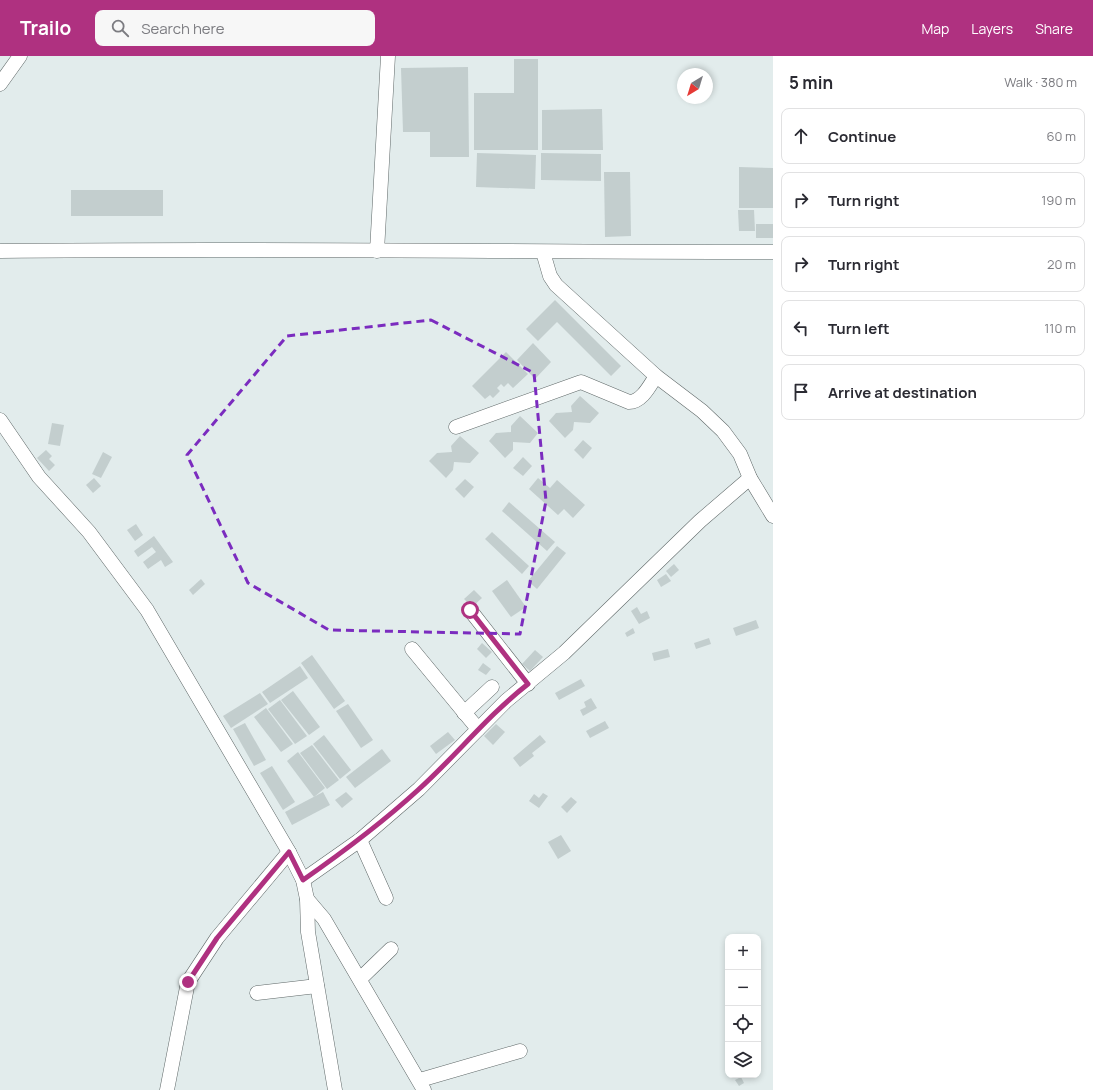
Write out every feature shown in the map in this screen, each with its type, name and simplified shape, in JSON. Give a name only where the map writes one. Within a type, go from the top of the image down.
[{"type":"street","points":[[0,84],[19,56]]},
{"type":"street","points":[[377,252],[388,56]]},
{"type":"street","points":[[0,251],[127,249],[377,252],[773,252]]},
{"type":"street","points":[[543,252],[550,276],[556,285],[656,376],[702,411],[723,431],[740,454],[750,478],[773,516]]},
{"type":"street","points":[[456,427],[581,382],[629,402],[634,402],[639,399],[656,376]]},
{"type":"street","points":[[0,420],[39,477],[89,532],[147,610],[289,852],[303,880],[307,899],[308,932],[334,1090]]},
{"type":"street","points":[[303,880],[360,840],[419,789],[506,701],[564,653],[700,521],[750,478]]},
{"type":"street","points":[[470,610],[528,684]]},
{"type":"street","points":[[412,649],[478,729]]},
{"type":"street","points":[[464,713],[492,687]]},
{"type":"street","points":[[360,840],[386,898]]},
{"type":"street","points":[[167,1090],[188,982],[217,938],[289,852]]},
{"type":"street","points":[[307,899],[324,919],[422,1085],[520,1051]]},
{"type":"street","points":[[360,979],[391,949]]},
{"type":"street","points":[[256,993],[317,986]]},
{"type":"highlighted area","points":[[431,320],[534,373],[546,501],[520,634],[329,630],[248,583],[187,455],[287,336]]},
{"type":"building","points":[[514,59],[538,59],[538,150],[474,150],[474,93],[514,93]]},
{"type":"building","points":[[468,67],[469,157],[430,157],[430,132],[403,132],[401,68]]},
{"type":"building","points":[[602,109],[603,150],[542,150],[542,110]]},
{"type":"building","points":[[477,153],[536,155],[535,189],[476,187]]},
{"type":"building","points":[[541,153],[601,154],[601,181],[541,180]]},
{"type":"building","points":[[739,167],[773,168],[773,208],[739,208]]},
{"type":"building","points":[[604,172],[630,172],[631,236],[605,237]]},
{"type":"building","points":[[71,190],[163,190],[163,216],[71,216]]},
{"type":"building","points":[[738,210],[754,210],[755,231],[739,231]]},
{"type":"building","points":[[756,224],[773,224],[773,238],[756,238]]},
{"type":"building","points":[[555,300],[621,366],[611,376],[557,322],[538,341],[526,329]]},
{"type":"building","points":[[533,343],[551,362],[535,379],[517,360]]},
{"type":"building","points":[[506,352],[528,374],[513,388],[508,383],[504,387],[501,384],[497,388],[500,391],[493,398],[490,395],[485,399],[472,386]]},
{"type":"building","points":[[580,396],[599,413],[590,423],[574,422],[573,430],[565,438],[549,421],[556,413],[572,412],[571,406]]},
{"type":"building","points":[[520,416],[538,433],[530,443],[513,442],[513,450],[505,458],[489,441],[496,433],[511,432],[511,426]]},
{"type":"building","points":[[52,423],[64,425],[60,446],[48,444]]},
{"type":"building","points":[[460,436],[479,453],[470,463],[454,462],[453,470],[446,478],[429,461],[437,453],[452,452],[451,446]]},
{"type":"building","points":[[583,440],[592,448],[583,459],[574,450]]},
{"type":"building","points":[[46,450],[52,456],[49,459],[55,465],[49,471],[37,458]]},
{"type":"building","points":[[103,452],[112,457],[101,478],[92,474]]},
{"type":"building","points":[[523,457],[532,466],[523,476],[513,468]]},
{"type":"building","points":[[94,478],[101,486],[93,493],[86,485]]},
{"type":"building","points":[[538,478],[550,488],[557,480],[585,505],[573,518],[564,509],[558,515],[529,489]]},
{"type":"building","points":[[465,479],[474,487],[464,498],[455,489]]},
{"type":"building","points":[[509,502],[555,542],[547,551],[502,511]]},
{"type":"building","points":[[136,524],[143,535],[135,541],[127,530]]},
{"type":"building","points":[[492,532],[529,566],[522,574],[485,539]]},
{"type":"building","points":[[154,536],[173,562],[165,567],[161,560],[148,569],[143,562],[156,552],[152,547],[138,557],[134,551]]},
{"type":"building","points":[[557,546],[566,553],[537,589],[528,581]]},
{"type":"building","points":[[674,564],[679,570],[671,577],[666,571]]},
{"type":"building","points":[[666,574],[671,581],[661,587],[657,580]]},
{"type":"building","points":[[201,579],[205,584],[193,595],[189,590]]},
{"type":"building","points":[[507,580],[526,607],[511,617],[492,591]]},
{"type":"building","points":[[474,590],[482,598],[472,607],[464,599]]},
{"type":"building","points":[[637,607],[641,614],[647,611],[650,618],[639,624],[631,611]]},
{"type":"building","points":[[756,620],[759,628],[736,636],[733,628]]},
{"type":"building","points":[[633,628],[635,633],[627,637],[625,633]]},
{"type":"building","points":[[709,638],[711,644],[696,649],[694,643]]},
{"type":"building","points":[[482,643],[492,652],[486,658],[477,649]]},
{"type":"building","points":[[668,649],[670,657],[654,661],[652,653]]},
{"type":"building","points":[[535,650],[543,657],[530,671],[522,664]]},
{"type":"building","points":[[312,655],[345,701],[334,709],[301,663]]},
{"type":"building","points":[[483,663],[491,669],[486,675],[478,670]]},
{"type":"building","points":[[300,666],[308,678],[270,703],[262,692]]},
{"type":"building","points":[[581,679],[585,686],[559,700],[555,693]]},
{"type":"building","points":[[293,691],[320,727],[309,735],[281,700]]},
{"type":"building","points":[[260,693],[268,704],[231,728],[223,716]]},
{"type":"building","points":[[591,698],[597,708],[583,716],[580,710],[586,707],[584,702]]},
{"type":"building","points":[[280,700],[307,736],[295,744],[268,709]]},
{"type":"building","points":[[348,704],[373,740],[361,748],[336,711]]},
{"type":"building","points":[[266,708],[293,744],[281,752],[254,717]]},
{"type":"building","points":[[605,721],[609,728],[590,738],[586,731]]},
{"type":"building","points":[[245,723],[266,760],[254,766],[233,729]]},
{"type":"building","points":[[496,724],[505,732],[493,745],[484,736]]},
{"type":"building","points":[[448,732],[455,740],[436,754],[430,746]]},
{"type":"building","points":[[324,735],[351,770],[340,779],[313,744]]},
{"type":"building","points":[[540,735],[546,742],[532,753],[534,756],[520,767],[513,758]]},
{"type":"building","points":[[312,745],[339,780],[327,789],[300,753]]},
{"type":"building","points":[[382,749],[391,761],[355,788],[346,777]]},
{"type":"building","points":[[298,752],[325,788],[314,797],[287,761]]},
{"type":"building","points":[[272,766],[295,802],[283,810],[260,773]]},
{"type":"building","points":[[323,792],[330,805],[292,825],[285,812]]},
{"type":"building","points":[[346,792],[353,799],[342,808],[335,800]]},
{"type":"building","points":[[543,793],[548,796],[539,808],[529,801],[534,794],[539,798]]},
{"type":"building","points":[[571,797],[577,802],[567,813],[561,807]]},
{"type":"building","points":[[561,835],[571,851],[558,859],[548,842]]},
{"type":"building","points":[[742,1078],[744,1083],[739,1086],[735,1080]]},
{"type":"route","points":[[188,982],[217,938],[253,898],[289,852],[303,880],[360,840],[419,789],[506,701],[528,684],[470,610]]}]
